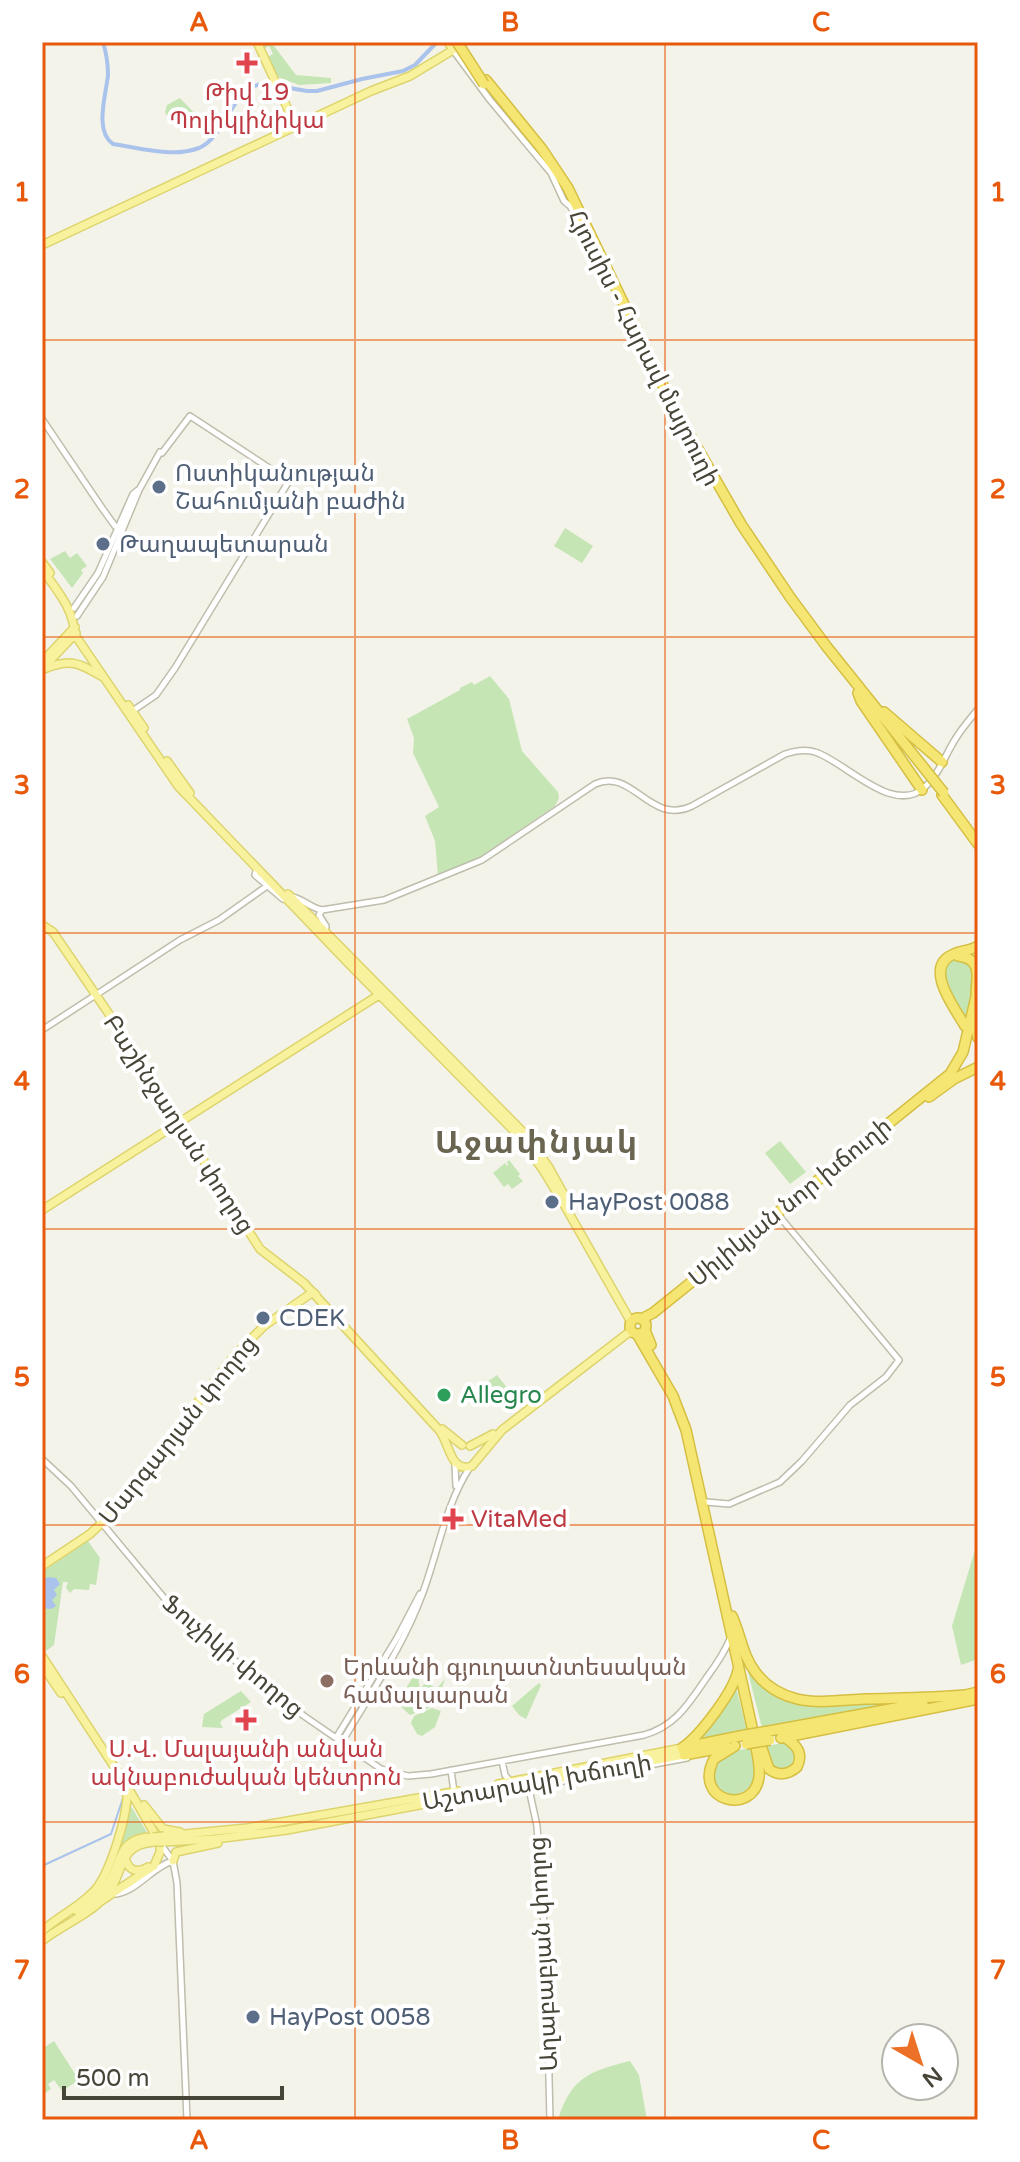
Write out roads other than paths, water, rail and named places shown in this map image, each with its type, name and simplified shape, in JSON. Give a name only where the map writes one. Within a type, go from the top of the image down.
[{"type":"highway","name":"Հյուսիս - Հարավ մայրուղի","points":[[457,44],[561,182],[662,393],[712,483],[777,584],[858,693],[978,836]]},
{"type":"highway","name":"Հյուսիս - Հարավ մայրուղի","points":[[485,82],[542,149],[568,188],[657,375],[741,524],[802,613],[922,769]]},
{"type":"highway","points":[[858,693],[922,790]]},
{"type":"highway","points":[[869,700],[942,762]]},
{"type":"highway","name":"Հյուսիս - Հարավ մայրուղի","points":[[945,796],[978,844]]},
{"type":"highway","points":[[965,1026],[940,977],[940,968],[953,954],[978,946]]},
{"type":"highway","points":[[947,958],[964,956],[975,966],[978,973],[976,1003]]},
{"type":"highway","points":[[903,1113],[951,1077],[961,1065],[968,1046],[978,988]]},
{"type":"highway","name":"Սիլիկյան նոր խճուղի","points":[[638,1326],[780,1217],[953,1070],[963,1052],[976,1003]]},
{"type":"highway","points":[[976,1042],[978,1016]]},
{"type":"highway","points":[[903,1113],[978,1067]]},
{"type":"highway","name":"Սիլիկյան նոր խճուղի","points":[[638,1326],[903,1113]]},
{"type":"highway","points":[[638,1326],[671,1381],[694,1439],[763,1754],[769,1769],[780,1774],[794,1770],[800,1760],[799,1750],[784,1737]]},
{"type":"highway","points":[[638,1326],[673,1396],[686,1430],[760,1773],[755,1789],[746,1797],[728,1800],[712,1789],[708,1777],[714,1759],[735,1746]]},
{"type":"highway","points":[[731,1613],[743,1652],[753,1669],[767,1684],[787,1696],[819,1701],[965,1695]]},
{"type":"highway","points":[[687,1752],[736,1680],[738,1662]]},
{"type":"highway","name":"Աշտարակի խճուղի","points":[[687,1752],[978,1692]]},
{"type":"highway","name":"Աշտարակի խճուղի","points":[[769,1735],[784,1737],[978,1699]]},
{"type":"highway","name":"Աշտարակի խճուղի","points":[[687,1752],[735,1746],[746,1740]]},
{"type":"main road","points":[[259,42],[298,126]]},
{"type":"main road","points":[[42,245],[371,91],[410,76],[457,44]]},
{"type":"main road","points":[[42,562],[78,608],[76,631],[42,670]]},
{"type":"main road","points":[[42,569],[69,608],[76,631],[104,678],[197,800],[525,1144],[638,1326]]},
{"type":"main road","points":[[76,631],[178,786],[291,900]]},
{"type":"main road","points":[[42,662],[76,631]]},
{"type":"main road","points":[[42,670],[75,662],[104,678]]},
{"type":"main road","name":"Բաշինջաղյան փողոց","points":[[42,925],[53,932],[96,995],[260,1249],[296,1275],[446,1433],[466,1446]]},
{"type":"main road","points":[[42,1210],[382,993]]},
{"type":"main road","name":"Բաշինջաղյան փողոց","points":[[313,1292],[439,1430],[454,1460]]},
{"type":"main road","name":"Մարգարյան փողոց","points":[[42,1567],[103,1524],[234,1356],[257,1332],[313,1292]]},
{"type":"main road","points":[[638,1326],[502,1430],[473,1464],[462,1468],[454,1460],[455,1449],[489,1437],[638,1326]]},
{"type":"main road","points":[[466,1446],[475,1451],[473,1464]]},
{"type":"main road","points":[[42,1656],[128,1790],[158,1840],[160,1852],[154,1866],[42,1941]]},
{"type":"main road","points":[[42,1665],[128,1790],[158,1825],[180,1832],[286,1821]]},
{"type":"main road","name":"Աշտարակի խճուղի","points":[[42,1932],[98,1895],[107,1886],[121,1852],[138,1838],[247,1836],[510,1781],[687,1752]]},
{"type":"main road","name":"Աշտարակի խճուղի","points":[[125,1856],[136,1845],[158,1840],[334,1817],[600,1767]]},
{"type":"main road","points":[[42,1932],[100,1885],[116,1842],[128,1790]]},
{"type":"main road","points":[[173,1861],[176,1852],[247,1836]]},
{"type":"main road","points":[[125,1856],[132,1870],[141,1871],[155,1858],[158,1840]]},
{"type":"main road","points":[[101,1901],[114,1885],[125,1856]]},
{"type":"street","points":[[457,44],[490,100],[551,173],[564,201],[579,221]]},
{"type":"street","points":[[561,182],[564,201]]},
{"type":"street","points":[[78,608],[100,575],[133,494],[139,490],[161,452],[190,416],[289,481],[169,677],[156,695],[130,712]]},
{"type":"street","points":[[42,419],[119,529]]},
{"type":"street","points":[[257,868],[255,875],[267,886],[312,908],[322,910],[384,900],[482,860],[601,781],[620,782],[662,809],[681,811],[785,754],[802,751],[815,752],[889,793],[909,794],[927,785],[978,709]]},
{"type":"street","points":[[42,1030],[180,940],[219,920],[267,886]]},
{"type":"street","points":[[322,910],[319,915],[326,926],[324,934]]},
{"type":"street","points":[[706,1502],[729,1504],[780,1482],[850,1405],[886,1377],[899,1360],[780,1217]]},
{"type":"street","name":"Ֆուչիկի փողոց","points":[[42,1459],[71,1486],[175,1611],[292,1708],[369,1762],[399,1775],[414,1776],[451,1770],[659,1730],[681,1714],[719,1661],[731,1633]]},
{"type":"street","points":[[339,1740],[420,1593],[456,1488],[454,1460]]},
{"type":"street","points":[[339,1740],[409,1627],[423,1594],[456,1491],[473,1464]]},
{"type":"street","points":[[719,1661],[731,1653],[738,1662]]},
{"type":"street","points":[[488,1790],[497,1794],[529,1789],[689,1758],[687,1752]]},
{"type":"street","points":[[502,1761],[505,1775],[510,1781]]},
{"type":"street","points":[[451,1770],[454,1792]]},
{"type":"street","name":"Աղաբաբյան փողոց","points":[[529,1789],[537,1826],[546,1953],[550,2120]]},
{"type":"street","points":[[158,1840],[173,1861],[177,1883],[187,2120]]},
{"type":"street","points":[[114,1894],[123,1892],[173,1861]]},
{"type":"water","points":[[56,1578],[60,1584],[54,1590],[57,1595],[52,1600],[56,1606],[51,1609],[42,1608],[42,1580]]},
{"type":"waterway","points":[[103,42],[108,75],[103,122],[107,138],[113,144],[167,152],[199,148],[217,132],[238,99],[257,85],[269,84]]},
{"type":"waterway","points":[[284,87],[317,91],[403,71],[415,65],[437,42]]},
{"type":"waterway","points":[[42,1866],[111,1834],[123,1798]]},
{"type":"place","name":"Թիվ 19 Պոլիկլինիկա","points":[[247,63]]},
{"type":"place","name":"Ոստիկանության Շահումյանի բաժին","points":[[159,487]]},
{"type":"place","name":"Թաղապետարան","points":[[103,544]]},
{"type":"place","name":"HayPost 0088","points":[[552,1202]]},
{"type":"place","name":"CDEK","points":[[263,1318]]},
{"type":"place","name":"Allegro","points":[[444,1395]]},
{"type":"place","name":"VitaMed","points":[[453,1519]]},
{"type":"place","name":"Երևանի գյուղատնտեսական համալսարան","points":[[327,1681]]},
{"type":"place","name":"Ս.Վ. Մալայանի անվան ակնաբուժական կենտրոն","points":[[246,1720]]},
{"type":"place","name":"HayPost 0058","points":[[253,2017]]},
{"type":"district","name":"Աջափնյակ","points":[[537,1142]]}]
